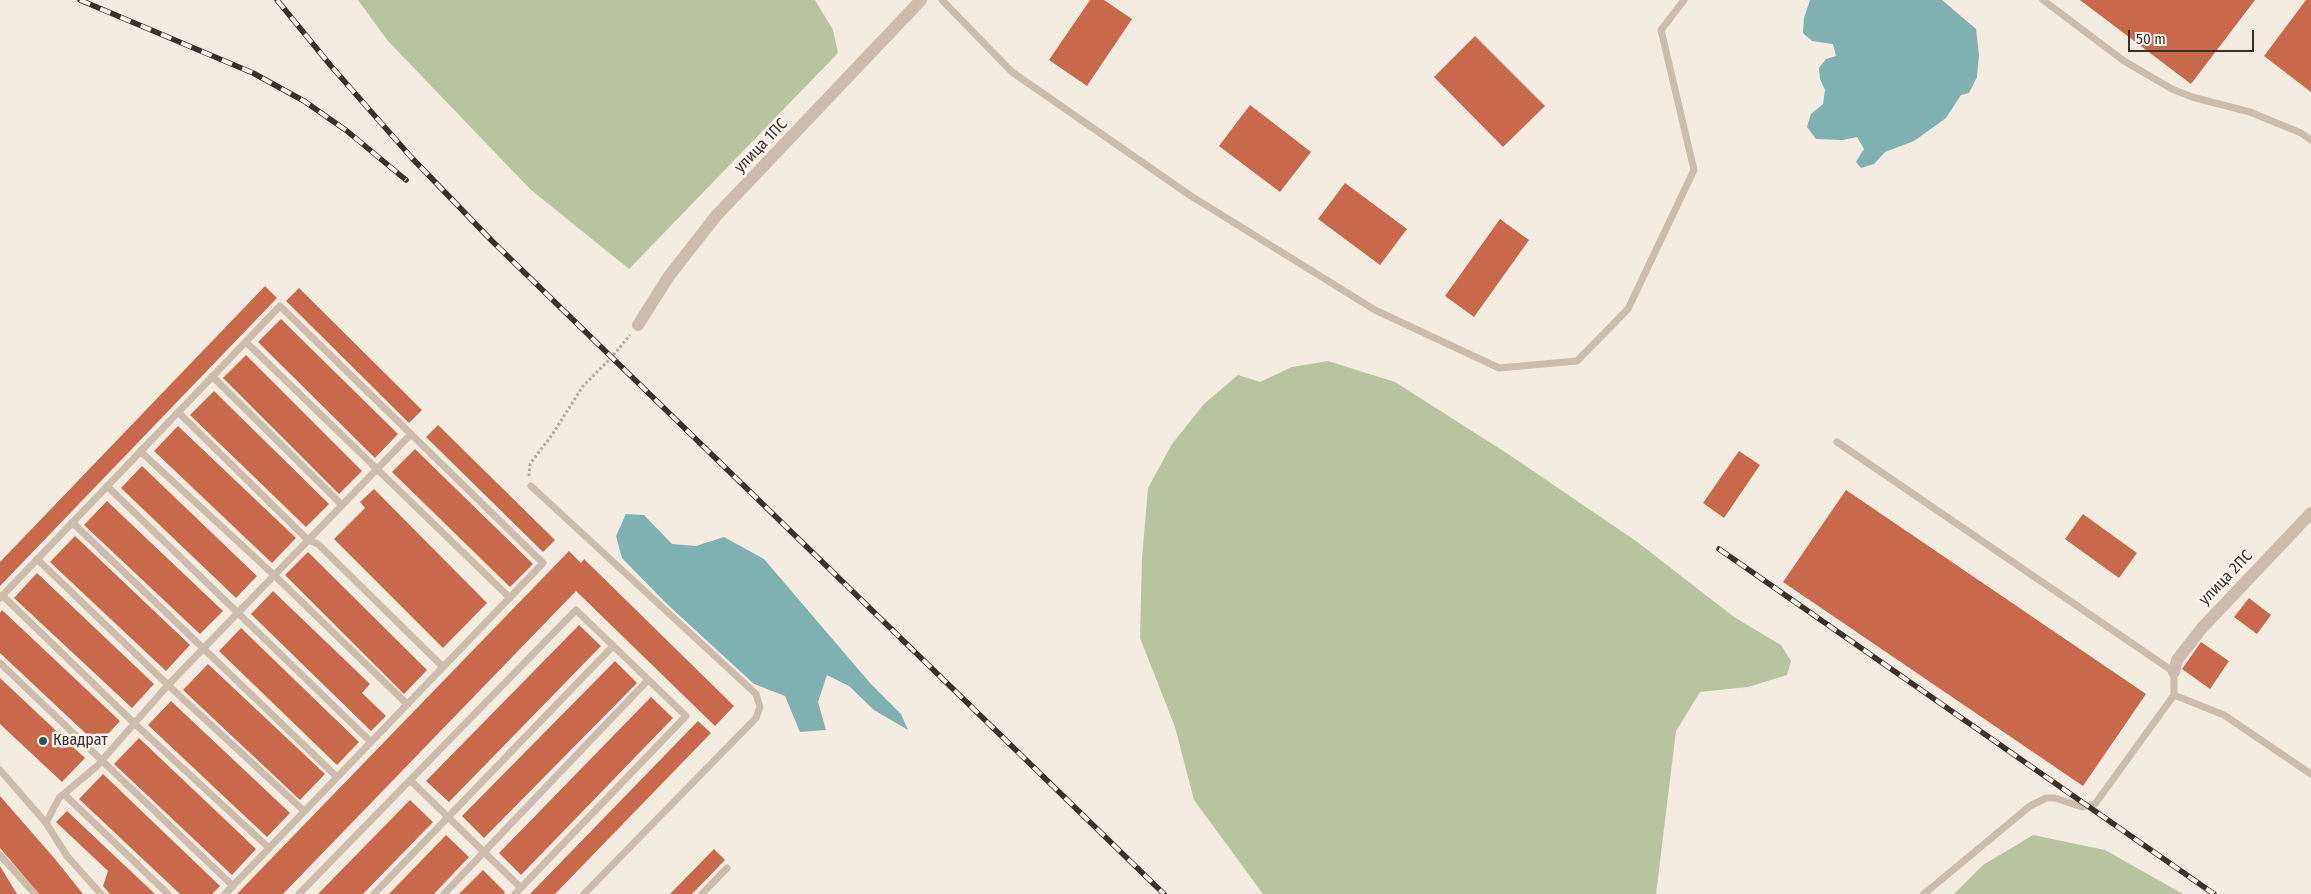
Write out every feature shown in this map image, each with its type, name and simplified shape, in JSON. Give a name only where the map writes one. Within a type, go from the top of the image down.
[{"type":"street","name":"улица 1ПС","points":[[638,325],[669,276],[716,216],[921,0]]},
{"type":"street","name":"улица 2ПС","points":[[2174,672],[2177,660],[2202,628],[2311,513]]},
{"type":"lane","points":[[942,0],[1012,72],[1190,196],[1375,310],[1499,368],[1577,361],[1628,309],[1694,170],[1661,30],[1684,0]]},
{"type":"lane","points":[[2043,0],[2124,61],[2172,89],[2192,97],[2250,112],[2301,133],[2311,140]]},
{"type":"lane","points":[[225,894],[543,563],[280,306],[1,596],[269,848]]},
{"type":"lane","points":[[246,342],[510,598]]},
{"type":"lane","points":[[212,376],[342,505]]},
{"type":"lane","points":[[178,412],[308,540],[318,544],[443,667]]},
{"type":"lane","points":[[46,823],[59,798],[102,760],[203,648],[411,434]]},
{"type":"lane","points":[[1837,442],[2174,672],[2174,694],[2095,804],[2082,807],[2055,798],[2046,798],[2030,806],[1924,894]]},
{"type":"lane","points":[[140,452],[274,575],[407,704]]},
{"type":"lane","points":[[107,486],[372,742]]},
{"type":"lane","points":[[531,486],[756,694],[760,707],[756,718],[584,894]]},
{"type":"lane","points":[[72,522],[337,777]]},
{"type":"lane","points":[[37,559],[168,685],[304,811]]},
{"type":"lane","points":[[298,894],[576,610],[686,716],[518,891],[484,852],[410,780]]},
{"type":"lane","points":[[374,894],[613,646]]},
{"type":"lane","points":[[0,663],[233,886]]},
{"type":"lane","points":[[444,894],[648,680]]},
{"type":"lane","points":[[2174,694],[2224,715],[2311,774]]},
{"type":"lane","points":[[0,770],[46,823],[67,856],[101,894]]},
{"type":"lane","points":[[64,794],[168,894]]},
{"type":"lane","points":[[0,855],[33,894]]},
{"type":"lane","points":[[702,894],[727,868]]},
{"type":"path","points":[[531,486],[529,476],[530,464],[561,422],[583,386],[611,358],[638,325]]},
{"type":"green space","points":[[358,0],[815,0],[833,30],[838,53],[629,269],[530,189],[388,41]]},
{"type":"green space","points":[[1328,361],[1395,382],[1508,454],[1636,541],[1734,617],[1781,645],[1791,661],[1787,675],[1748,687],[1700,692],[1676,731],[1656,894],[1263,894],[1194,800],[1175,727],[1140,638],[1142,559],[1148,488],[1172,444],[1204,404],[1238,375],[1260,382],[1292,367]]},
{"type":"green space","points":[[2033,835],[2105,850],[2183,894],[1954,894],[1983,865]]},
{"type":"water","points":[[1810,0],[1942,0],[1976,29],[1979,55],[1977,77],[1969,93],[1961,95],[1946,118],[1914,141],[1885,152],[1874,164],[1861,168],[1856,162],[1864,149],[1857,137],[1843,140],[1816,139],[1807,127],[1811,114],[1823,104],[1825,90],[1820,79],[1819,68],[1826,59],[1836,56],[1833,44],[1812,41],[1803,33],[1804,18]]},
{"type":"water","points":[[626,514],[644,515],[672,544],[696,546],[724,537],[764,559],[870,683],[901,714],[908,730],[874,710],[849,686],[827,675],[818,702],[826,730],[800,732],[785,696],[754,684],[667,604],[622,558],[616,536]]},
{"type":"building","points":[[1090,0],[1104,0],[1132,19],[1087,86],[1049,60]]},
{"type":"building","points":[[2080,0],[2255,0],[2191,84]]},
{"type":"building","points":[[2306,0],[2311,0],[2311,92],[2264,56]]},
{"type":"building","points":[[1475,36],[1545,106],[1503,147],[1434,77]]},
{"type":"building","points":[[1250,105],[1311,152],[1280,192],[1219,146]]},
{"type":"building","points":[[1345,183],[1407,229],[1380,265],[1318,219]]},
{"type":"building","points":[[1500,219],[1529,240],[1474,317],[1445,296]]},
{"type":"building","points":[[265,286],[277,298],[0,586],[0,562]]},
{"type":"building","points":[[299,288],[422,410],[409,423],[286,301]]},
{"type":"building","points":[[281,319],[398,434],[375,458],[258,342]]},
{"type":"building","points":[[246,355],[362,471],[339,494],[223,378]]},
{"type":"building","points":[[214,391],[329,504],[306,527],[190,415]]},
{"type":"building","points":[[438,425],[555,540],[543,552],[426,437]]},
{"type":"building","points":[[178,426],[296,538],[272,563],[154,451]]},
{"type":"building","points":[[415,449],[533,564],[510,587],[392,472]]},
{"type":"building","points":[[1739,451],[1760,465],[1724,518],[1703,503]]},
{"type":"building","points":[[142,466],[257,576],[236,598],[121,488]]},
{"type":"building","points":[[374,489],[487,603],[443,648],[334,539],[365,508],[360,502]]},
{"type":"building","points":[[1846,490],[2146,694],[2083,786],[1783,582]]},
{"type":"building","points":[[107,501],[223,611],[200,634],[84,525]]},
{"type":"building","points":[[2083,514],[2137,553],[2119,578],[2065,539]]},
{"type":"building","points":[[75,536],[190,645],[166,671],[50,562]]},
{"type":"building","points":[[569,551],[581,563],[584,559],[734,706],[715,726],[576,591],[283,894],[237,894]]},
{"type":"building","points":[[308,552],[427,670],[404,694],[285,575]]},
{"type":"building","points":[[37,573],[154,684],[132,708],[14,598]]},
{"type":"building","points":[[273,591],[370,684],[362,693],[386,716],[371,731],[251,614]]},
{"type":"building","points":[[2249,598],[2271,615],[2257,634],[2234,617]]},
{"type":"building","points":[[2,610],[120,721],[98,745],[0,653],[0,613]]},
{"type":"building","points":[[579,625],[601,646],[449,802],[426,781]]},
{"type":"building","points":[[241,628],[359,742],[337,765],[219,651]]},
{"type":"building","points":[[2201,642],[2229,661],[2210,689],[2182,669]]},
{"type":"building","points":[[615,661],[637,683],[484,838],[462,816]]},
{"type":"building","points":[[208,664],[325,774],[300,800],[183,690]]},
{"type":"building","name":"Квадрат","points":[[0,678],[85,758],[62,782],[0,724]]},
{"type":"building","points":[[651,697],[673,718],[521,875],[499,853]]},
{"type":"building","points":[[171,701],[290,813],[267,837],[148,725]]},
{"type":"building","points":[[698,721],[711,733],[555,894],[530,894]]},
{"type":"building","points":[[139,738],[256,849],[232,875],[114,764]]},
{"type":"building","points":[[103,774],[220,886],[212,894],[180,894],[79,799]]},
{"type":"building","points":[[0,796],[83,894],[39,894],[0,848]]},
{"type":"building","points":[[410,800],[433,822],[363,894],[318,894]]},
{"type":"building","points":[[67,811],[155,894],[110,894],[103,886],[108,871],[56,822]]},
{"type":"building","points":[[446,835],[469,857],[434,894],[389,894]]},
{"type":"building","points":[[714,849],[725,860],[692,894],[670,894]]},
{"type":"building","points":[[0,866],[17,894],[0,894]]},
{"type":"building","points":[[483,870],[505,892],[504,894],[459,894]]},
{"type":"railway","points":[[80,0],[253,73],[304,101],[347,131],[406,180]]},
{"type":"railway","points":[[277,0],[331,66],[411,157],[492,241],[1164,894]]},
{"type":"railway","points":[[1719,549],[2214,894]]},
{"type":"place","name":"Квадрат","points":[[43,741]]}]
